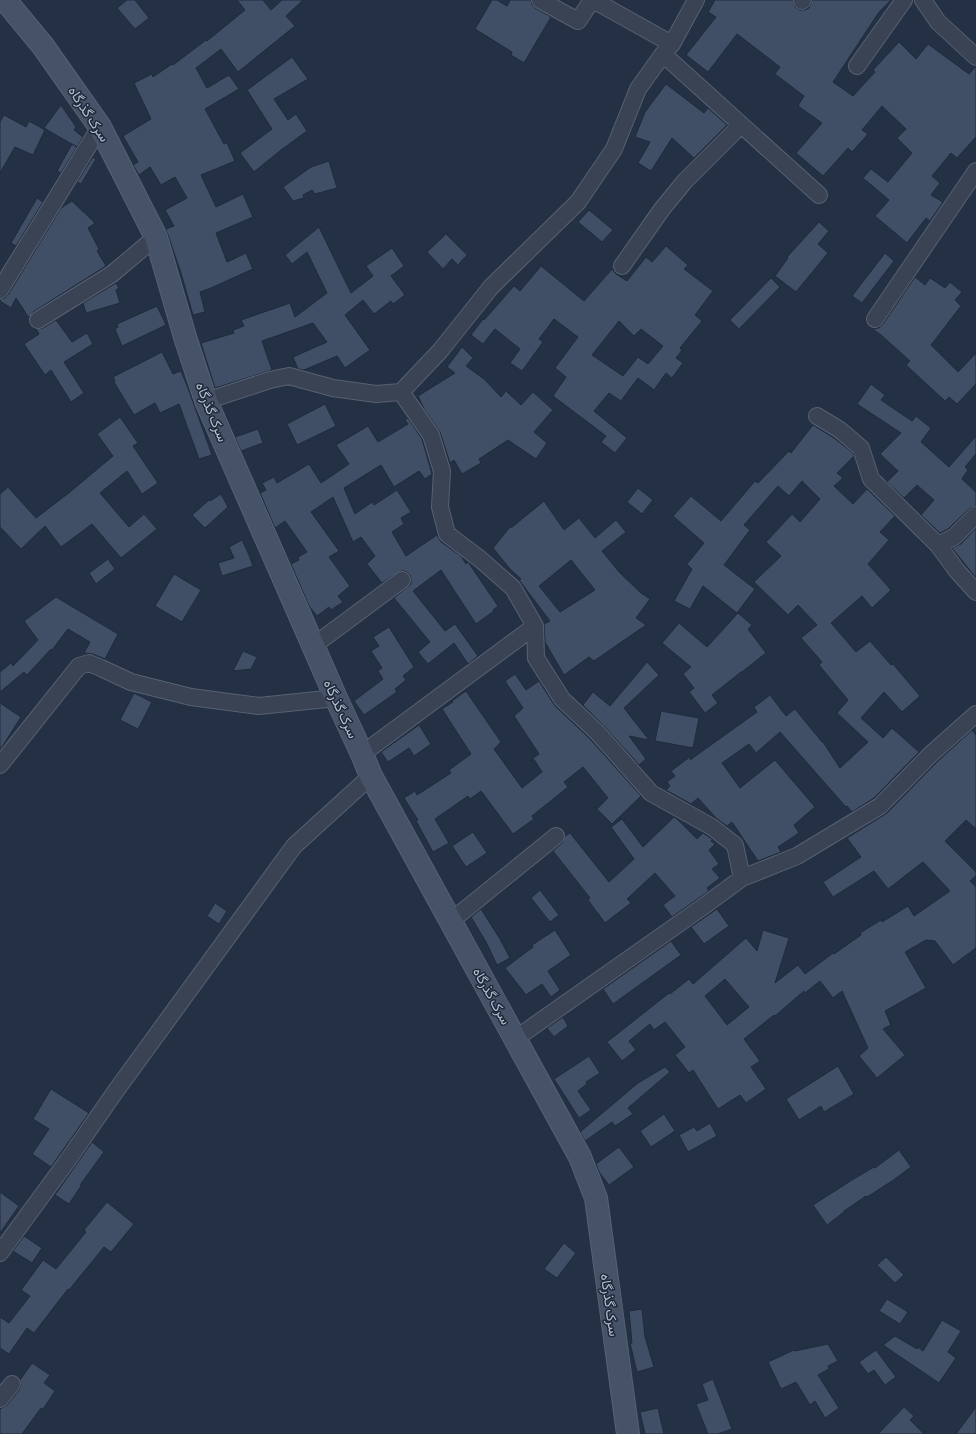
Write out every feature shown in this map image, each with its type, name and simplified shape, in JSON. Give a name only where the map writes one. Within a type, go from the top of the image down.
[{"type":"street","name":"سرک گذرگاه","points":[[5,0],[43,46],[100,127],[156,237],[206,401],[362,754],[370,776],[580,1157],[596,1198],[628,1434]]},
{"type":"street","points":[[540,0],[578,22],[593,0],[667,49],[741,125],[819,195]]},
{"type":"street","points":[[206,401],[270,380],[289,376],[333,388],[376,394],[401,392],[440,351],[491,287],[578,202],[614,149],[638,89],[667,49],[696,0]]},
{"type":"street","points":[[857,66],[904,0]]},
{"type":"street","points":[[923,0],[938,22],[976,57]]},
{"type":"street","points":[[622,266],[662,209],[685,181],[741,125]]},
{"type":"street","points":[[0,290],[100,127]]},
{"type":"street","points":[[875,319],[976,171]]},
{"type":"street","points":[[38,320],[112,274],[156,237]]},
{"type":"street","points":[[401,392],[431,435],[442,471],[440,507],[447,534],[480,559],[514,588],[535,626],[536,658],[562,699],[596,732],[651,793],[712,827],[735,845],[742,878]]},
{"type":"street","points":[[817,416],[840,430],[861,448],[872,479],[938,545],[957,571],[976,592]]},
{"type":"street","points":[[938,545],[954,537],[976,515]]},
{"type":"street","points":[[313,646],[402,580]]},
{"type":"street","points":[[362,754],[535,626]]},
{"type":"street","points":[[0,765],[79,666],[89,663],[130,682],[191,697],[259,706],[336,698]]},
{"type":"street","points":[[516,1039],[742,878],[797,856],[880,806],[931,754],[976,714]]},
{"type":"street","points":[[3,1243],[68,1160],[294,846],[370,776]]},
{"type":"street","points":[[451,921],[556,836]]},
{"type":"street","points":[[0,1399],[12,1384]]},
{"type":"building","points":[[127,0],[135,0],[149,18],[135,29],[117,8]]},
{"type":"building","points":[[237,0],[263,0],[271,10],[282,0],[303,0],[286,16],[295,26],[238,72],[221,49],[196,68],[207,88],[229,75],[239,89],[205,109],[224,144],[227,143],[235,161],[201,175],[216,207],[243,194],[253,217],[216,233],[227,262],[246,253],[253,269],[200,292],[205,312],[193,315],[166,229],[174,226],[165,210],[187,198],[175,177],[161,185],[150,167],[139,175],[133,165],[138,162],[123,136],[151,119],[134,83],[152,74],[153,77],[172,64],[173,65],[206,40],[207,41],[245,10]]},
{"type":"building","points":[[492,0],[497,0],[507,6],[510,0],[531,0],[532,5],[535,8],[551,17],[524,63],[511,55],[512,52],[475,29]]},
{"type":"building","points":[[715,0],[793,0],[795,7],[800,10],[805,10],[809,8],[812,0],[891,0],[879,12],[833,82],[853,96],[875,72],[873,70],[899,42],[916,59],[928,44],[969,74],[976,66],[976,137],[957,158],[951,153],[932,176],[940,183],[931,195],[943,202],[930,221],[926,218],[907,243],[875,216],[889,200],[863,178],[871,169],[888,182],[912,153],[897,138],[906,129],[882,106],[862,130],[868,134],[852,152],[848,148],[823,176],[796,153],[822,123],[798,106],[804,96],[775,74],[780,67],[737,34],[708,72],[686,55],[716,17],[708,12]]},
{"type":"building","points":[[292,57],[308,79],[274,99],[288,120],[296,114],[307,131],[254,172],[240,153],[272,129],[247,90]]},
{"type":"building","points":[[666,84],[704,113],[708,108],[727,125],[694,158],[672,138],[651,171],[638,163],[650,142],[635,137],[645,112]]},
{"type":"building","points":[[61,105],[76,127],[74,130],[83,137],[77,147],[44,128]]},
{"type":"building","points":[[4,115],[26,127],[29,121],[45,130],[33,155],[15,147],[0,173],[0,122]]},
{"type":"building","points":[[72,144],[77,147],[61,173],[57,171]]},
{"type":"building","points":[[93,157],[96,159],[81,184],[77,182]]},
{"type":"building","points":[[329,161],[337,188],[315,194],[312,190],[303,195],[304,198],[293,201],[283,187],[311,167]]},
{"type":"building","points":[[37,198],[43,202],[16,246],[11,243]]},
{"type":"building","points":[[72,201],[95,223],[88,228],[99,249],[97,251],[106,266],[33,312],[29,318],[16,298],[11,308],[0,301],[0,299],[5,298],[8,295],[61,208]]},
{"type":"building","points":[[589,210],[613,230],[602,242],[578,222]]},
{"type":"building","points":[[819,222],[829,231],[818,244],[828,253],[796,292],[775,276],[788,258],[787,257]]},
{"type":"building","points":[[319,227],[351,293],[373,276],[366,266],[392,248],[404,266],[391,276],[405,295],[393,304],[391,301],[374,314],[363,300],[345,315],[370,350],[345,368],[337,356],[304,370],[298,369],[293,357],[327,342],[313,323],[262,341],[272,370],[215,388],[201,343],[234,333],[233,330],[244,326],[241,320],[290,303],[295,317],[327,293],[307,252],[292,264],[285,255]]},
{"type":"building","points":[[446,234],[467,255],[458,265],[452,259],[443,269],[427,252]]},
{"type":"building","points":[[666,246],[688,265],[684,269],[713,291],[695,315],[702,321],[680,348],[682,350],[676,358],[683,363],[672,378],[666,373],[654,390],[638,378],[621,401],[609,393],[594,411],[627,438],[615,453],[601,442],[606,436],[553,396],[566,377],[555,368],[578,337],[554,319],[539,339],[543,342],[522,371],[510,363],[520,349],[495,329],[483,344],[471,335],[483,319],[484,320],[514,286],[520,291],[541,266],[584,301],[612,269],[616,274],[627,281],[646,257],[652,262]],"holes":[[[619,321],[634,336],[641,329],[663,346],[648,364],[638,357],[623,376],[592,355]]]},
{"type":"building","points":[[885,253],[894,261],[862,303],[852,296]]},
{"type":"building","points":[[915,277],[925,285],[930,278],[945,288],[950,282],[962,292],[955,300],[961,306],[931,345],[958,372],[976,353],[976,384],[957,404],[949,397],[945,401],[906,365],[910,361],[873,329],[879,328],[883,324]]},
{"type":"building","points":[[771,278],[780,287],[739,329],[730,320]]},
{"type":"building","points":[[116,283],[119,288],[116,290],[120,303],[86,313],[83,303]]},
{"type":"building","points":[[157,306],[166,325],[122,346],[115,329],[118,327],[117,324]]},
{"type":"building","points":[[56,320],[72,342],[87,333],[93,344],[64,362],[84,393],[71,402],[51,370],[45,375],[24,344],[39,334],[36,329],[43,328]]},
{"type":"building","points":[[462,347],[473,358],[466,366],[484,379],[501,397],[506,391],[521,405],[533,392],[553,410],[534,432],[547,443],[536,459],[508,440],[479,459],[481,463],[462,474],[454,460],[450,463],[440,432],[424,409],[418,396],[455,373],[447,367]]},
{"type":"building","points":[[162,352],[173,374],[181,371],[212,455],[199,459],[179,404],[160,413],[155,403],[134,415],[114,382],[113,377]]},
{"type":"building","points":[[871,384],[885,395],[881,400],[912,421],[916,416],[931,428],[921,442],[949,467],[976,436],[976,454],[965,467],[968,470],[962,479],[976,492],[976,506],[970,508],[948,529],[940,533],[921,515],[934,500],[917,485],[904,498],[887,482],[898,471],[880,454],[901,433],[857,404]]},
{"type":"building","points":[[325,404],[336,426],[297,445],[287,424]]},
{"type":"building","points":[[120,417],[138,443],[133,446],[158,483],[142,494],[127,471],[100,493],[129,527],[144,514],[157,529],[121,558],[92,524],[61,547],[45,526],[21,549],[0,527],[0,494],[8,487],[36,518],[113,456],[97,434]]},
{"type":"building","points":[[408,418],[422,439],[432,474],[425,479],[419,471],[394,487],[381,465],[344,488],[355,514],[372,502],[374,505],[397,490],[411,512],[401,518],[404,524],[392,532],[406,556],[437,535],[441,542],[461,556],[466,564],[468,562],[498,606],[493,610],[494,611],[476,624],[441,570],[413,591],[445,631],[455,624],[478,656],[468,664],[454,643],[428,664],[418,652],[430,642],[394,598],[411,584],[410,575],[405,571],[401,571],[382,583],[367,564],[375,556],[361,537],[353,542],[333,497],[311,512],[339,551],[329,557],[350,586],[338,596],[343,602],[331,610],[329,607],[317,616],[309,606],[291,564],[299,560],[298,557],[307,552],[285,521],[275,528],[260,493],[266,490],[262,483],[274,477],[277,483],[309,464],[321,483],[349,464],[336,445],[368,426],[378,442],[408,424],[405,420]]},
{"type":"building","points":[[813,425],[834,438],[853,453],[854,456],[837,473],[843,478],[834,486],[853,504],[867,489],[895,516],[880,532],[889,540],[868,564],[891,590],[872,608],[862,596],[831,623],[856,652],[870,641],[891,665],[893,664],[920,696],[902,712],[884,692],[861,718],[883,738],[892,728],[919,752],[874,798],[852,812],[780,732],[756,753],[749,744],[722,763],[740,788],[775,760],[815,807],[794,825],[799,833],[778,847],[781,852],[758,861],[732,822],[727,826],[716,818],[698,798],[691,804],[666,790],[670,786],[667,782],[675,776],[671,771],[691,756],[690,760],[757,712],[754,707],[770,695],[786,716],[795,709],[823,742],[840,768],[868,742],[837,713],[848,700],[819,665],[822,662],[801,638],[817,625],[798,605],[788,615],[754,582],[781,556],[766,542],[792,514],[800,522],[820,499],[802,481],[789,496],[778,486],[744,525],[750,530],[724,565],[755,589],[737,613],[703,586],[690,609],[674,601],[692,569],[687,564],[704,543],[673,516],[691,496],[721,521],[755,481],[758,483],[789,451],[791,453]]},
{"type":"building","points":[[258,429],[263,443],[241,451],[235,437]]},
{"type":"building","points":[[638,488],[653,500],[642,514],[627,502]]},
{"type":"building","points":[[221,494],[228,507],[205,528],[192,515],[209,500],[210,501]]},
{"type":"building","points":[[544,501],[564,530],[579,518],[595,538],[616,520],[626,532],[602,551],[619,572],[641,593],[650,599],[636,618],[646,625],[594,661],[589,657],[564,675],[545,642],[544,624],[550,621],[519,580],[521,579],[510,569],[493,548],[510,527],[511,528]],"holes":[[[571,560],[595,590],[560,612],[539,586]]]},
{"type":"building","points":[[976,528],[976,578],[952,548],[961,544]]},
{"type":"building","points":[[242,540],[253,566],[222,576],[218,563],[234,558],[229,547]]},
{"type":"building","points":[[108,559],[115,569],[96,584],[89,573]]},
{"type":"building","points":[[174,574],[201,590],[182,622],[155,606]]},
{"type":"building","points":[[56,597],[118,634],[105,659],[93,654],[84,653],[90,642],[68,629],[52,650],[51,649],[27,675],[24,672],[0,692],[0,672],[11,663],[13,666],[38,640],[24,621]]},
{"type":"building","points":[[738,613],[752,625],[748,629],[766,653],[712,695],[718,703],[705,713],[689,692],[694,688],[683,674],[691,667],[662,643],[679,623],[707,647]]},
{"type":"building","points":[[389,627],[414,667],[403,676],[406,680],[395,689],[397,692],[364,715],[354,701],[383,679],[378,671],[382,668],[371,651],[379,646],[373,637]]},
{"type":"building","points":[[243,651],[257,657],[251,669],[233,671]]},
{"type":"building","points":[[647,662],[659,675],[624,708],[649,740],[629,736],[646,759],[639,765],[583,705],[593,692],[610,706]]},
{"type":"building","points":[[515,674],[526,690],[539,681],[555,706],[590,739],[641,796],[612,824],[597,809],[608,798],[583,767],[564,782],[568,787],[532,816],[534,819],[513,834],[481,791],[470,799],[468,796],[435,819],[449,843],[433,852],[416,821],[418,820],[404,798],[415,791],[417,795],[451,773],[449,770],[471,754],[442,709],[453,702],[452,701],[466,691],[501,742],[494,749],[522,788],[542,772],[533,758],[539,754],[514,716],[523,708],[505,681]]},
{"type":"building","points":[[134,693],[152,702],[138,729],[120,720]]},
{"type":"building","points":[[0,703],[21,717],[0,750]]},
{"type":"building","points":[[661,711],[699,718],[693,748],[655,741]]},
{"type":"building","points":[[419,725],[431,744],[414,756],[409,748],[388,762],[381,752]]},
{"type":"building","points":[[972,730],[976,735],[976,829],[966,820],[945,841],[976,872],[976,876],[970,881],[976,887],[976,948],[953,965],[935,941],[926,940],[905,952],[926,988],[885,1011],[891,1025],[883,1029],[905,1055],[877,1078],[859,1056],[868,1048],[842,991],[833,998],[820,981],[805,993],[804,991],[775,1016],[774,1015],[744,1039],[760,1061],[751,1067],[766,1089],[746,1103],[740,1095],[718,1109],[693,1070],[689,1073],[675,1055],[685,1047],[665,1022],[654,1030],[650,1024],[629,1041],[636,1050],[622,1061],[607,1042],[689,979],[693,984],[746,938],[757,951],[763,930],[789,938],[775,983],[798,965],[805,974],[833,953],[834,954],[861,935],[860,933],[881,920],[882,922],[908,906],[914,916],[950,891],[923,862],[888,889],[874,871],[833,897],[823,882],[861,857],[847,838],[887,813],[938,761]],"holes":[[[725,979],[749,1007],[727,1025],[705,996]]]},
{"type":"building","points":[[674,817],[697,839],[703,833],[713,840],[711,841],[715,844],[709,850],[719,864],[712,869],[720,878],[707,888],[709,891],[672,917],[663,905],[675,896],[655,873],[627,899],[631,903],[605,923],[588,900],[590,898],[553,851],[562,843],[565,836],[570,833],[609,882],[634,859],[611,827],[622,819],[643,847]]},
{"type":"building","points":[[473,832],[487,853],[466,867],[452,846]]},
{"type":"building","points":[[540,890],[559,915],[550,922],[531,898]]},
{"type":"building","points":[[215,903],[227,911],[219,924],[207,916]]},
{"type":"building","points":[[481,909],[510,958],[497,965],[486,942],[471,917]]},
{"type":"building","points":[[717,909],[729,926],[704,944],[691,927]]},
{"type":"building","points":[[555,930],[571,955],[548,971],[560,990],[551,997],[542,984],[526,995],[505,968],[533,947],[532,945]]},
{"type":"building","points":[[671,941],[681,955],[613,1004],[603,989]]},
{"type":"building","points":[[563,1017],[568,1026],[554,1037],[547,1028]]},
{"type":"building","points":[[589,1056],[600,1073],[586,1082],[587,1084],[578,1091],[591,1110],[579,1118],[554,1079]]},
{"type":"building","points":[[838,1066],[854,1094],[824,1112],[821,1106],[799,1120],[786,1099]]},
{"type":"building","points":[[665,1067],[670,1072],[628,1108],[633,1114],[615,1126],[612,1122],[585,1141],[580,1132],[638,1083]]},
{"type":"building","points":[[51,1089],[89,1113],[51,1167],[32,1154],[49,1129],[33,1119]]},
{"type":"building","points":[[664,1114],[675,1131],[651,1147],[640,1131]]},
{"type":"building","points":[[710,1123],[717,1136],[688,1152],[679,1135],[694,1127],[697,1131]]},
{"type":"building","points":[[92,1142],[104,1152],[80,1185],[81,1186],[69,1204],[55,1195]]},
{"type":"building","points":[[619,1147],[634,1167],[609,1185],[599,1172],[596,1164]]},
{"type":"building","points":[[899,1150],[911,1167],[892,1181],[844,1211],[827,1225],[813,1205],[852,1180],[874,1167],[875,1168]]},
{"type":"building","points":[[0,1192],[19,1206],[0,1233]]},
{"type":"building","points":[[107,1202],[134,1224],[111,1252],[104,1247],[69,1290],[68,1289],[34,1333],[27,1328],[9,1354],[0,1348],[0,1317],[9,1323],[30,1296],[21,1290],[43,1260],[56,1269],[86,1232],[84,1230]]},
{"type":"building","points":[[24,1236],[42,1248],[32,1263],[13,1251]]},
{"type":"building","points":[[564,1243],[576,1253],[557,1278],[544,1269]]},
{"type":"building","points":[[886,1257],[904,1275],[895,1283],[877,1265]]},
{"type":"building","points":[[887,1299],[908,1312],[900,1324],[879,1311]]},
{"type":"building","points":[[642,1309],[645,1337],[654,1367],[637,1372],[630,1343],[632,1343],[629,1311]]},
{"type":"building","points":[[942,1320],[961,1331],[948,1352],[956,1358],[939,1383],[883,1345],[895,1336],[923,1351]]},
{"type":"building","points":[[828,1344],[838,1361],[828,1366],[829,1369],[818,1375],[839,1408],[825,1418],[815,1401],[810,1405],[796,1382],[781,1389],[768,1362],[794,1350]]},
{"type":"building","points":[[876,1350],[896,1377],[885,1385],[874,1370],[868,1374],[859,1362]]},
{"type":"building","points":[[32,1363],[50,1375],[44,1383],[55,1391],[43,1409],[41,1408],[22,1434],[0,1434],[0,1409],[7,1405],[19,1390],[21,1385],[20,1380]]},
{"type":"building","points":[[713,1379],[732,1429],[718,1434],[708,1434],[696,1404],[708,1400],[702,1384]]},
{"type":"building","points":[[904,1407],[914,1416],[910,1420],[924,1434],[878,1434]]},
{"type":"building","points":[[976,1407],[976,1434],[956,1434]]},
{"type":"building","points":[[658,1408],[664,1434],[645,1434],[640,1412]]}]
